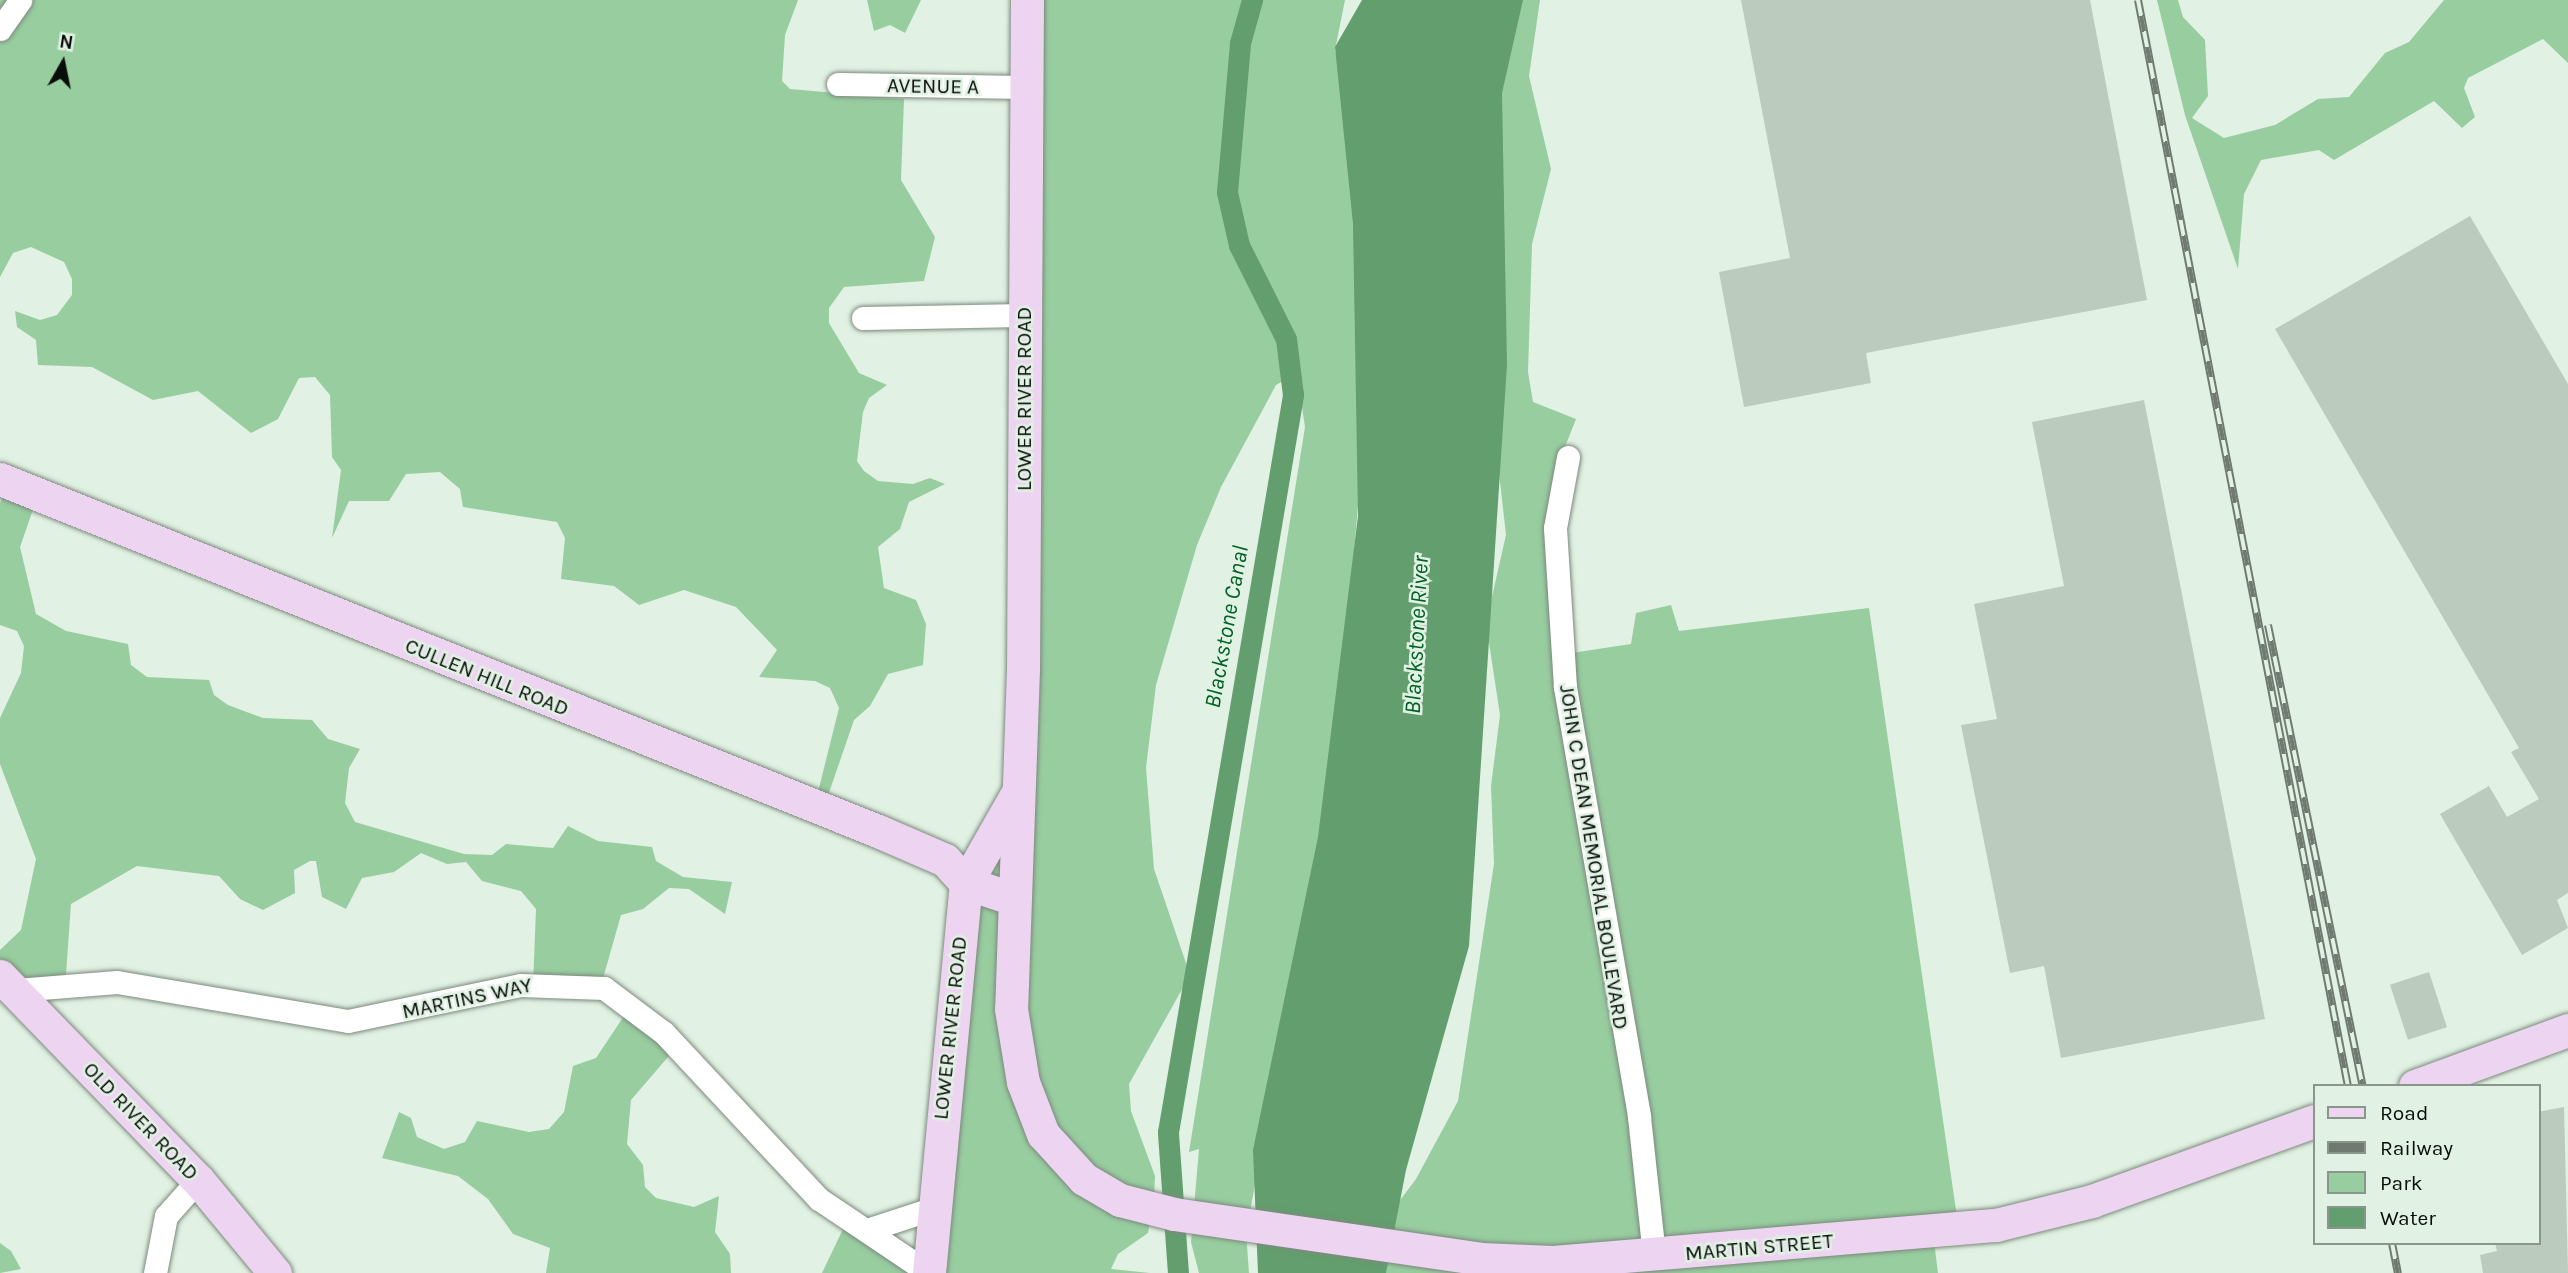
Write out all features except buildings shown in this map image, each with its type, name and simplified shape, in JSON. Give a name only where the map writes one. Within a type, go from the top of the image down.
[{"type":"street","points":[[0,29],[20,0]]},
{"type":"street","name":"LOWER RIVER ROAD","points":[[1027,0],[1023,670],[1015,797],[1011,1009],[1023,1082],[1052,1148],[1098,1189],[1149,1209]]},
{"type":"street","name":"AVENUE A","points":[[838,84],[1028,88]]},
{"type":"street","points":[[863,318],[1024,315]]},
{"type":"street","name":"JOHN C DEAN MEMORIAL BOULEVARD","points":[[1568,457],[1555,528],[1567,699],[1639,1117],[1654,1256]]},
{"type":"street","name":"CULLEN HILL ROAD","points":[[0,479],[889,836],[946,860],[966,883]]},
{"type":"street","name":"LOWER RIVER ROAD","points":[[929,1273],[932,1209],[966,883],[1015,797]]},
{"type":"street","points":[[966,883],[1014,899]]},
{"type":"street","name":"MARTINS WAY","points":[[8,983],[117,982],[348,1021],[533,983],[604,988],[664,1033],[819,1199],[929,1273]]},
{"type":"street","name":"OLD RIVER ROAD","points":[[8,983],[198,1180],[275,1273]]},
{"type":"street","points":[[2420,1084],[2568,1030]]},
{"type":"street","name":"MARTIN STREET","points":[[1149,1209],[1480,1259],[1654,1256],[2007,1223],[2128,1189],[2312,1122]]},
{"type":"street","points":[[155,1273],[166,1216],[198,1180]]},
{"type":"street","points":[[867,1230],[932,1209]]},
{"type":"green space","points":[[0,0],[798,0],[785,35],[782,81],[790,89],[904,99],[901,180],[935,237],[924,281],[844,287],[829,308],[829,323],[859,373],[887,385],[869,398],[863,412],[857,461],[864,471],[878,481],[913,484],[930,478],[945,484],[909,502],[900,529],[878,547],[884,588],[916,600],[926,624],[923,665],[888,674],[870,706],[854,720],[822,813],[814,808],[839,708],[830,688],[815,681],[759,677],[777,650],[736,607],[684,590],[639,605],[614,586],[561,579],[565,538],[557,522],[463,507],[460,489],[440,472],[406,474],[389,501],[349,501],[332,538],[341,470],[332,457],[330,395],[315,377],[299,378],[278,419],[251,433],[198,391],[153,400],[92,367],[38,365],[36,340],[17,327],[15,311],[40,320],[57,315],[72,295],[72,279],[64,262],[31,247],[13,253],[0,277]]},
{"type":"green space","points":[[867,0],[921,0],[905,33],[890,25],[874,31]]},
{"type":"green space","points":[[1025,0],[1345,0],[1335,50],[1354,125],[1367,400],[1327,868],[1258,1169],[1246,1232],[1249,1273],[1199,1273],[1191,1242],[1199,1149],[1189,1152],[1305,427],[1299,388],[1285,380],[1276,385],[1221,487],[1197,545],[1156,685],[1146,768],[1154,869],[1190,975],[1129,1084],[1131,1111],[1155,1176],[1154,1199],[1148,1233],[1118,1254],[1111,1269],[1150,1273],[822,1273],[845,1225],[927,1252],[977,881],[1005,814]]},
{"type":"green space","points":[[1498,0],[1540,0],[1529,76],[1551,169],[1532,244],[1528,372],[1533,402],[1576,419],[1563,452],[1565,654],[1631,644],[1636,613],[1671,605],[1679,631],[1869,608],[1959,1231],[1934,1241],[1938,1273],[1379,1273],[1388,1216],[1416,1179],[1458,1101],[1494,864],[1491,786],[1500,715],[1486,623],[1506,535],[1495,437]]},
{"type":"green space","points":[[2157,0],[2178,0],[2183,17],[2205,40],[2208,96],[2192,118],[2224,138],[2275,125],[2318,99],[2349,97],[2385,53],[2409,42],[2444,0],[2568,0],[2568,63],[2543,39],[2468,78],[2464,88],[2475,117],[2462,128],[2434,101],[2334,160],[2319,150],[2261,160],[2244,194],[2238,269],[2185,115]]},
{"type":"green space","points":[[7,486],[36,501],[20,547],[36,614],[66,631],[128,644],[131,665],[147,677],[209,680],[214,695],[228,705],[263,718],[312,720],[328,739],[360,749],[349,768],[345,803],[355,822],[464,854],[492,855],[506,844],[553,848],[568,826],[598,841],[652,847],[656,861],[683,877],[732,882],[725,914],[689,889],[669,888],[643,909],[621,915],[598,996],[533,986],[536,909],[521,891],[482,881],[466,862],[447,864],[421,853],[394,872],[362,878],[346,909],[322,897],[316,861],[310,861],[294,870],[295,893],[263,910],[240,899],[219,876],[137,866],[71,904],[65,988],[0,985],[0,950],[21,930],[36,859],[0,764],[0,718],[21,673],[24,646],[17,631],[0,625],[0,503]]},
{"type":"green space","points":[[624,1016],[674,1050],[631,1100],[627,1144],[643,1165],[645,1187],[656,1198],[694,1207],[719,1196],[715,1232],[730,1254],[731,1273],[546,1273],[550,1248],[513,1234],[488,1199],[458,1176],[382,1158],[399,1112],[411,1118],[417,1137],[444,1149],[465,1142],[477,1121],[529,1132],[549,1129],[564,1112],[573,1066],[596,1058]]},
{"type":"green space","points":[[0,1243],[11,1251],[21,1269],[0,1273]]},
{"type":"water","name":"Blackstone River","points":[[1362,0],[1523,0],[1502,93],[1507,365],[1469,946],[1406,1170],[1386,1273],[1258,1273],[1253,1150],[1318,837],[1358,516],[1353,224],[1335,47]]},
{"type":"waterway","name":"Blackstone Canal","points":[[1178,1273],[1168,1132],[1293,395],[1286,339],[1239,245],[1227,192],[1240,43],[1252,0]]},
{"type":"railway","points":[[2138,0],[2348,1084]]},
{"type":"railway","points":[[2268,625],[2363,1084]]},
{"type":"railway","points":[[2392,1245],[2398,1273]]}]
